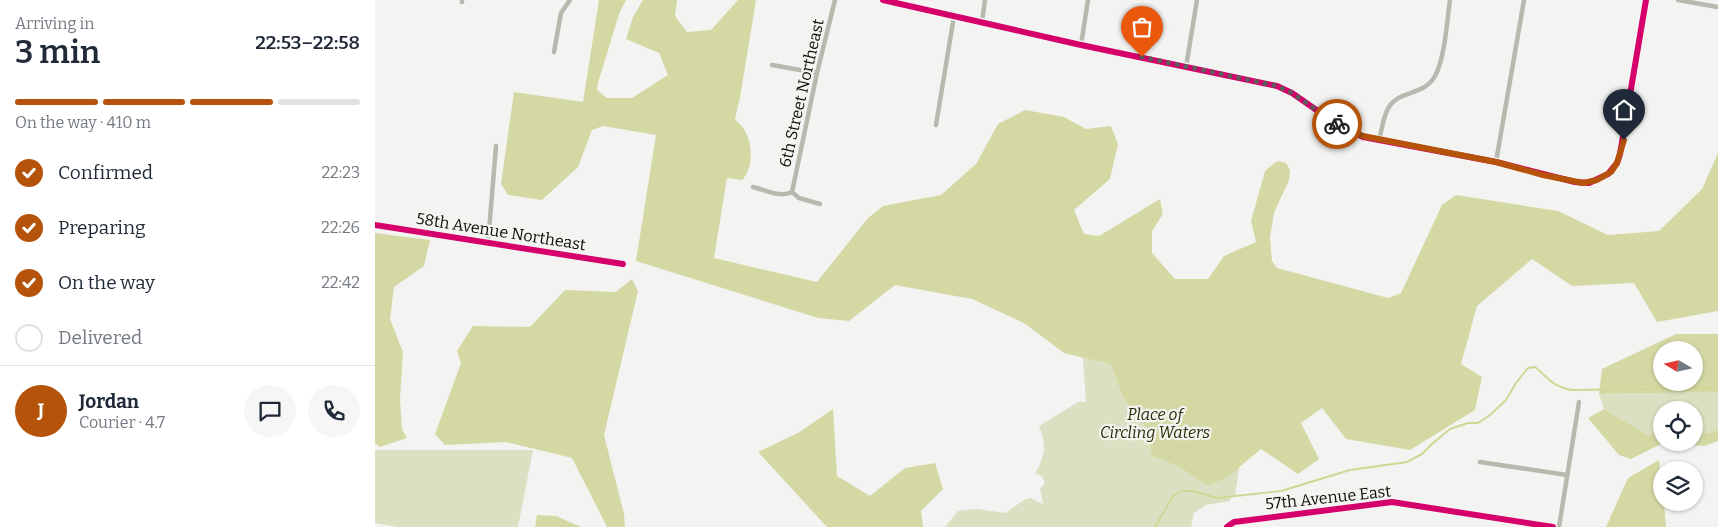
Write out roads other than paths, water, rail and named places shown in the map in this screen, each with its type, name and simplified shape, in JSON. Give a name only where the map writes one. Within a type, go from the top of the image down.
[{"type":"street","points":[[554,52],[561,13],[570,0]]},
{"type":"street","name":"6th Street Northeast","points":[[792,192],[817,73],[835,0]]},
{"type":"street","points":[[883,0],[1081,45],[1277,86],[1292,93],[1346,130],[1363,136],[1496,162],[1575,182],[1589,183],[1608,174],[1617,163],[1624,140],[1646,0]]},
{"type":"street","points":[[981,22],[985,0]]},
{"type":"street","points":[[1081,45],[1088,0]]},
{"type":"street","points":[[1186,66],[1197,0]]},
{"type":"street","points":[[1379,140],[1389,105],[1399,98],[1420,90],[1429,84],[1435,76],[1442,53],[1450,0]]},
{"type":"street","points":[[1496,162],[1524,0]]},
{"type":"street","points":[[1678,0],[1718,7]]},
{"type":"street","points":[[936,125],[954,16]]},
{"type":"street","points":[[772,64],[817,73]]},
{"type":"street","points":[[488,242],[496,146]]},
{"type":"street","points":[[753,187],[779,194],[789,194],[792,192],[799,198],[820,204]]},
{"type":"street","name":"58th Avenue Northeast","points":[[375,225],[623,264]]},
{"type":"street","points":[[1559,527],[1579,402]]},
{"type":"street","points":[[1480,462],[1567,476]]},
{"type":"street","name":"57th Avenue East","points":[[1227,527],[1234,522],[1391,502],[1553,527]]},
{"type":"waterway","points":[[1155,527],[1173,496],[1182,491],[1192,491],[1217,498],[1281,491],[1350,470],[1407,462],[1422,454],[1450,429],[1468,423],[1478,423],[1490,415],[1506,400],[1528,368],[1535,367],[1551,382],[1572,390],[1718,388]]},
{"type":"park label","name":"Place of Circling Waters","points":[[1155,423]]}]
